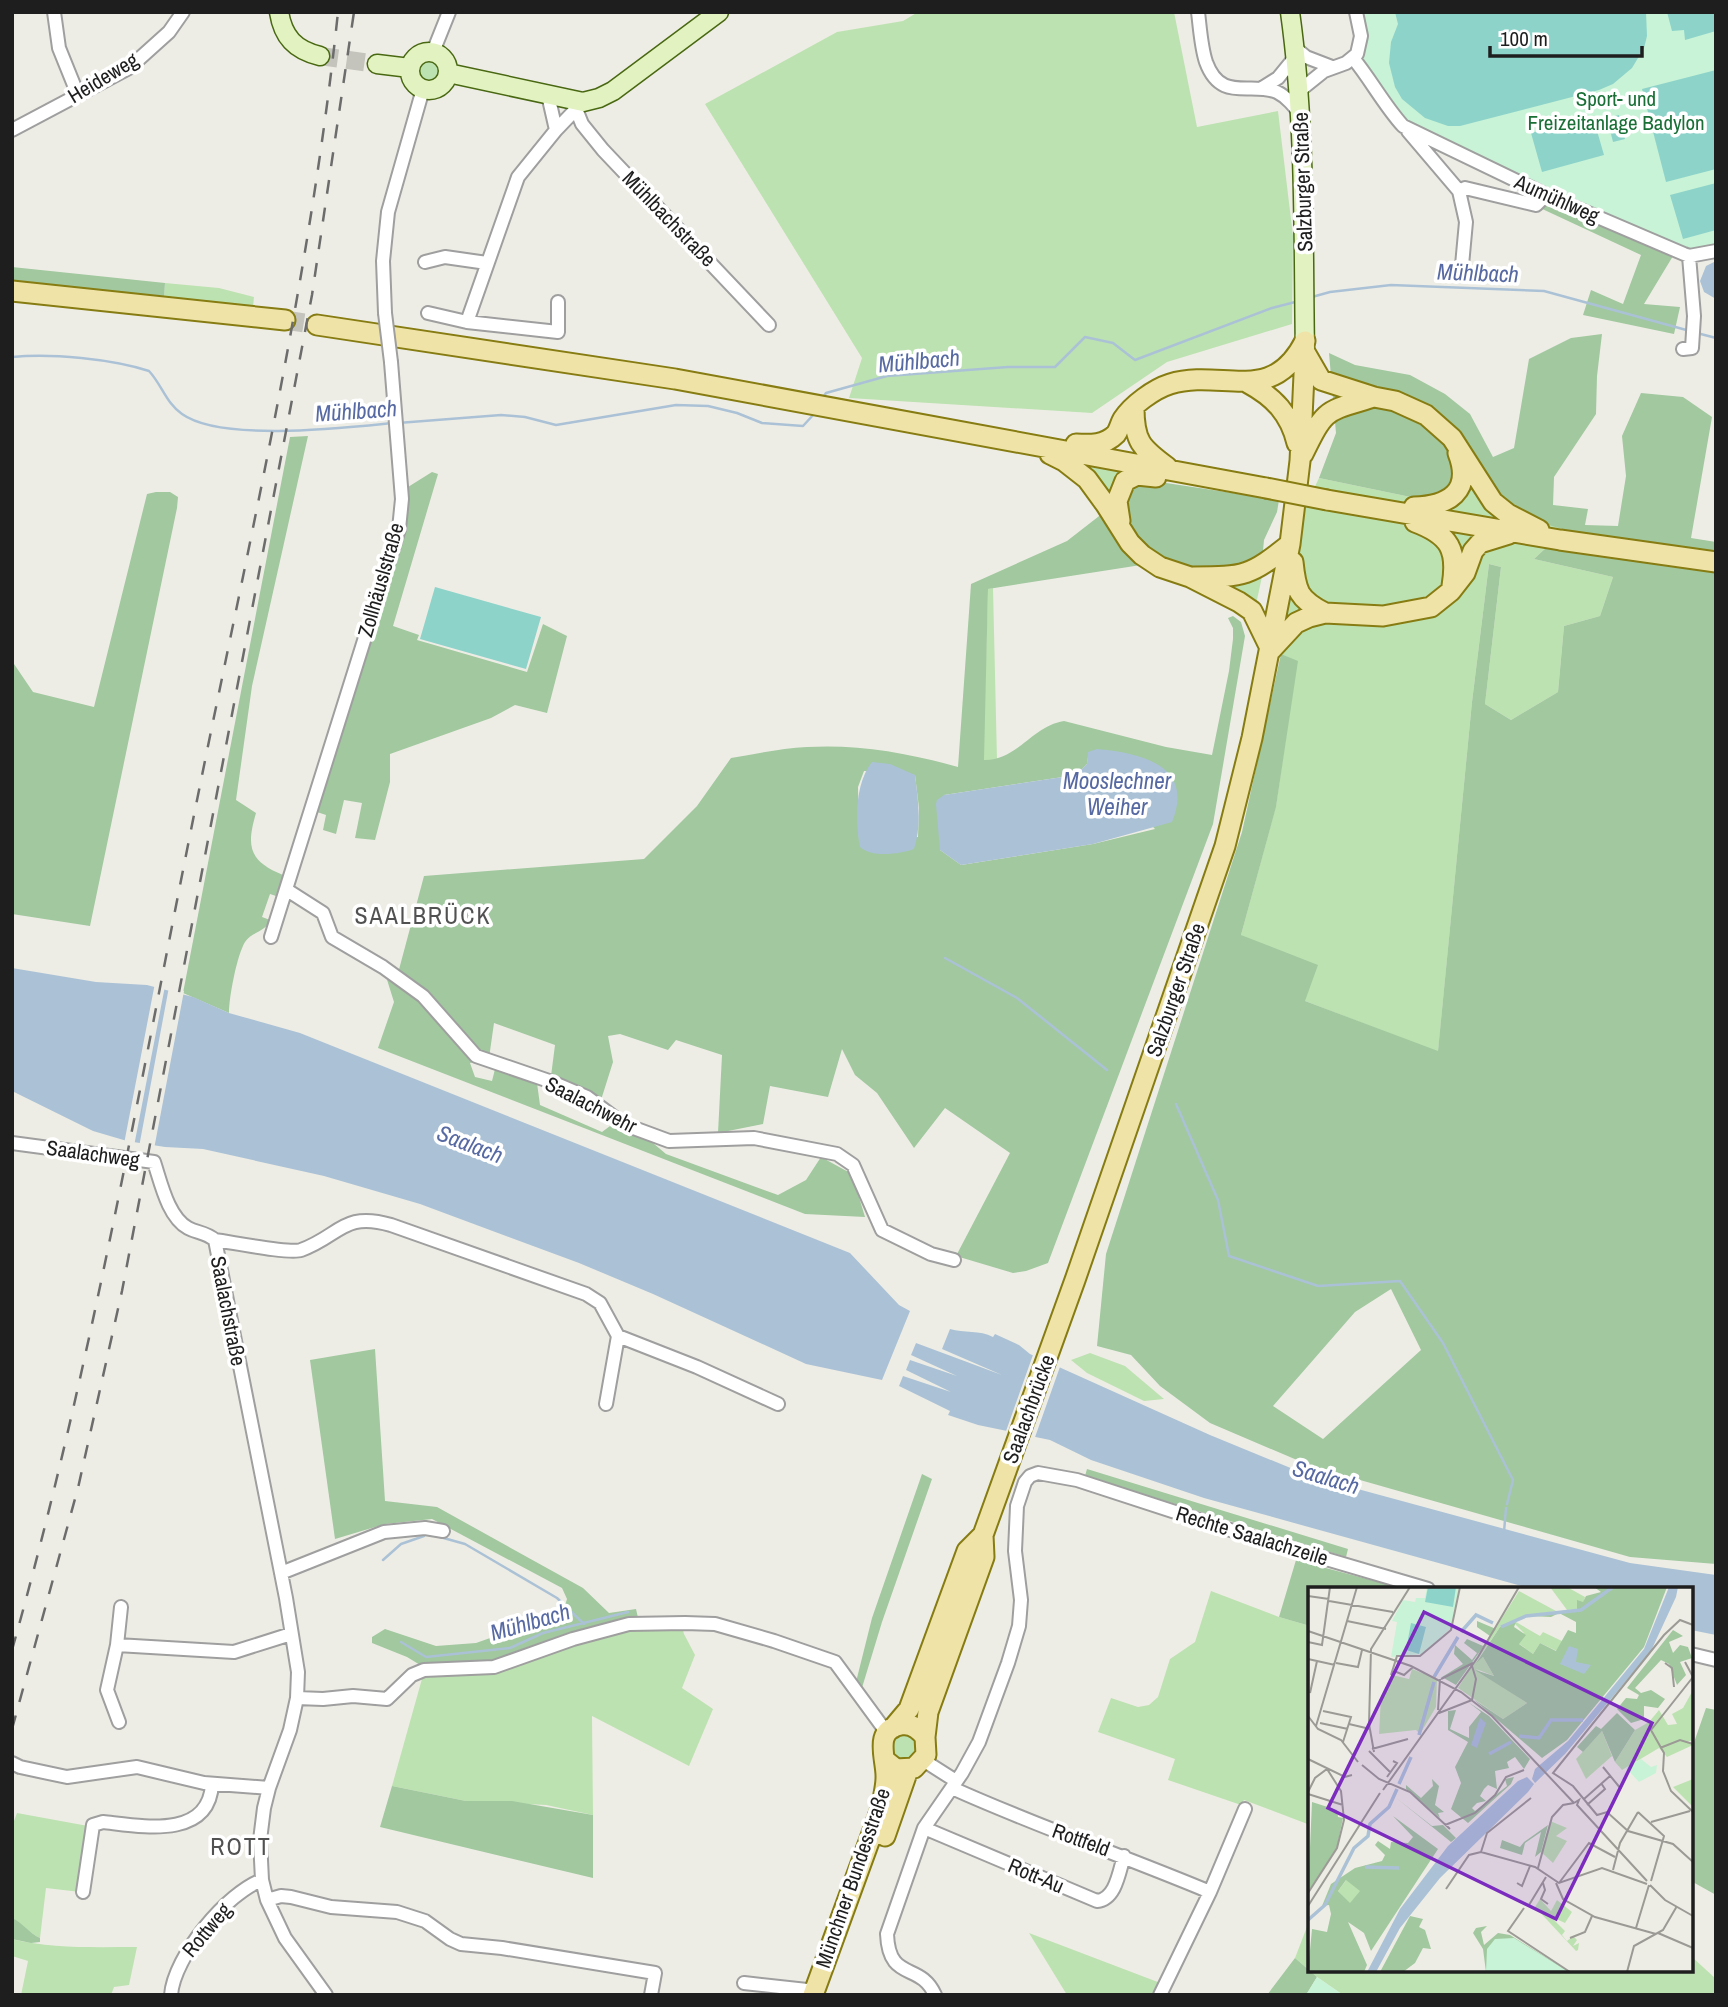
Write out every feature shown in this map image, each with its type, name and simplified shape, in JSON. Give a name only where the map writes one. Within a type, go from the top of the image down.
[{"type":"main road","points":[[12,291],[285,320]]},
{"type":"main road","points":[[317,325],[478,347],[1015,440],[1378,509],[1560,540],[1716,562]]},
{"type":"main road","points":[[1037,445],[1103,443],[1117,433],[1124,418],[1134,408],[1148,396],[1170,384],[1194,381],[1248,383],[1264,379],[1289,363],[1305,346]]},
{"type":"main road","points":[[1305,346],[1321,380],[1395,401],[1426,415],[1452,438],[1489,496],[1501,509],[1560,540]]},
{"type":"main road","points":[[1305,346],[1300,461],[1290,544],[1296,588],[1310,605],[1325,613]]},
{"type":"main road","points":[[1248,383],[1274,400],[1284,411],[1293,428],[1300,461]]},
{"type":"main road","points":[[1300,461],[1320,421],[1328,412],[1374,397]]},
{"type":"main road","points":[[1134,408],[1134,426],[1139,444],[1171,470]]},
{"type":"main road","points":[[1378,509],[1432,507],[1453,496],[1461,482],[1462,470],[1452,438]]},
{"type":"main road","points":[[1037,445],[1087,479],[1126,537],[1149,561],[1189,577],[1252,611],[1270,650],[1296,623],[1325,613],[1382,616],[1432,607],[1451,591],[1465,573],[1480,543],[1513,532]]},
{"type":"main road","points":[[1126,537],[1116,501],[1120,488],[1128,479],[1143,475],[1186,482],[1220,480]]},
{"type":"main road","points":[[1378,509],[1433,529],[1443,537],[1455,559],[1451,591]]},
{"type":"main road","points":[[1189,577],[1236,578],[1265,564],[1290,544]]},
{"type":"main road","name":"Salzburger Straße","points":[[1059,1324],[1225,846],[1252,738],[1290,544]]},
{"type":"main road","name":"Saalachbrücke","points":[[982,1535],[1059,1324]]},
{"type":"main road","points":[[982,1535],[984,1557],[929,1712],[925,1737],[927,1749],[916,1765],[896,1769],[886,1761],[881,1749],[890,1730],[909,1709],[967,1551],[982,1535]]},
{"type":"main road","points":[[890,1730],[907,1725],[920,1731],[925,1737]]},
{"type":"main road","name":"Münchner Bundesstraße","points":[[818,1994],[882,1806],[886,1761]]},
{"type":"main road","name":"Münchner Bundesstraße","points":[[818,1994],[916,1765]]},
{"type":"street","points":[[54,12],[59,48],[78,94]]},
{"type":"street","name":"Heideweg","points":[[12,130],[129,68],[169,32],[183,12]]},
{"type":"street","points":[[279,12],[282,26],[295,46],[320,56]]},
{"type":"street","points":[[433,52],[449,12]]},
{"type":"street","points":[[1198,12],[1206,62],[1213,75],[1230,88],[1262,88],[1279,93],[1289,100],[1301,115]]},
{"type":"street","name":"Salzburger Straße","points":[[1290,12],[1301,115],[1305,346]]},
{"type":"street","points":[[1299,91],[1332,67],[1353,58],[1359,49],[1361,36],[1356,12]]},
{"type":"street","points":[[467,322],[518,177],[579,106],[613,91],[712,15]]},
{"type":"street","points":[[433,52],[446,61],[448,73],[440,87],[423,89],[413,82],[410,68],[416,56],[433,52]]},
{"type":"street","points":[[1262,88],[1278,78],[1295,52],[1332,67]]},
{"type":"street","name":"Aumühlweg","points":[[1353,58],[1389,110],[1459,191],[1466,222],[1461,276]]},
{"type":"street","points":[[377,64],[410,68]]},
{"type":"street","points":[[448,73],[548,95],[579,106]]},
{"type":"street","name":"Zollhäuslstraße","points":[[271,937],[399,529],[402,499],[383,261],[388,212],[423,89]]},
{"type":"street","points":[[548,95],[556,130]]},
{"type":"street","name":"Mühlbachstraße","points":[[579,106],[582,124],[603,150],[769,325]]},
{"type":"street","name":"Aumühlweg","points":[[1403,126],[1546,195],[1689,256]]},
{"type":"street","points":[[1459,191],[1465,188],[1536,205],[1546,195]]},
{"type":"street","points":[[1688,344],[1694,327],[1689,256],[1716,251]]},
{"type":"street","points":[[425,262],[445,257],[487,263]]},
{"type":"street","points":[[428,313],[467,322],[558,332],[558,302]]},
{"type":"street","name":"Saalachwehr","points":[[287,890],[323,913],[332,937],[383,967],[422,996],[476,1056],[587,1097],[623,1124],[669,1141],[754,1138],[837,1154],[853,1165],[883,1230],[931,1254],[954,1260]]},
{"type":"street","name":"Saalachweg","points":[[12,1143],[154,1162],[176,1216],[188,1228],[206,1233],[215,1240]]},
{"type":"street","name":"Saalachstraße","points":[[326,1995],[285,1938],[267,1900],[262,1880],[260,1840],[269,1788],[290,1730],[298,1698],[298,1672],[282,1576],[215,1240],[299,1251],[345,1225],[358,1220],[373,1220],[586,1294],[600,1303],[618,1336]]},
{"type":"street","points":[[606,1404],[618,1336],[697,1367],[778,1404]]},
{"type":"street","name":"Rechte Saalachzeile","points":[[935,1995],[931,1985],[921,1976],[899,1968],[888,1948],[887,1934],[924,1828],[979,1742],[1008,1663],[1019,1626],[1021,1600],[1015,1551],[1017,1506],[1025,1482],[1030,1476],[1038,1473],[1077,1480],[1258,1539],[1422,1587]]},
{"type":"street","points":[[282,1576],[384,1532],[425,1528],[443,1531]]},
{"type":"street","points":[[119,1722],[107,1690],[117,1645],[121,1607]]},
{"type":"street","points":[[298,1698],[353,1696],[387,1699],[412,1675],[424,1670],[494,1667],[573,1639],[629,1624],[695,1623],[733,1628],[835,1662],[890,1730]]},
{"type":"street","points":[[117,1645],[234,1652],[292,1634]]},
{"type":"street","points":[[1693,1654],[1716,1660]]},
{"type":"street","points":[[16,1765],[67,1777],[137,1767],[212,1784],[269,1788]]},
{"type":"street","name":"Rottfeld","points":[[916,1765],[1006,1812],[1124,1856],[1210,1892]]},
{"type":"street","points":[[83,1892],[93,1825],[103,1822],[173,1827],[193,1818],[211,1799],[212,1784]]},
{"type":"street","points":[[1160,1995],[1210,1892],[1245,1809]]},
{"type":"street","name":"Rott-Au","points":[[924,1828],[1097,1901],[1105,1900],[1111,1894],[1124,1856]]},
{"type":"street","name":"Rottweg","points":[[171,1995],[180,1960],[197,1937],[247,1886],[262,1880]]},
{"type":"street","points":[[267,1900],[281,1896],[331,1907],[397,1912],[425,1921],[461,1944],[502,1948],[655,1973],[651,1995]]},
{"type":"street","points":[[744,1983],[807,1990],[818,1994]]},
{"type":"green space","points":[[918,12],[1174,12],[1197,127],[1278,111],[1293,236],[1292,324],[1167,362],[1092,413],[849,398],[862,358],[705,104],[837,32],[903,21]]},
{"type":"green space","name":"Sport- und Freizeitanlage Badylon","points":[[1359,12],[1716,12],[1716,246],[1686,250],[1421,135],[1400,117],[1362,57],[1363,22]]},
{"type":"green space","points":[[425,60],[433,60],[439,70],[433,80],[425,80],[419,74],[419,66]]},
{"type":"green space","points":[[1546,195],[1673,256],[1644,304],[1680,307],[1674,334],[1583,315],[1591,290],[1623,304],[1641,255],[1538,207]]},
{"type":"green space","points":[[12,267],[165,283],[164,297],[12,283]]},
{"type":"green space","points":[[165,283],[219,288],[254,297],[253,307],[164,297]]},
{"type":"green space","points":[[1602,334],[1596,414],[1554,477],[1553,505],[1588,509],[1585,525],[1618,526],[1626,476],[1622,436],[1641,393],[1683,397],[1712,417],[1691,538],[1716,542],[1716,554],[1573,532],[1524,518],[1504,508],[1483,479],[1425,500],[1319,478],[1336,433],[1329,353],[1355,365],[1410,375],[1445,394],[1470,414],[1493,457],[1514,448],[1529,359],[1571,338]]},
{"type":"green space","points":[[308,436],[252,686],[236,800],[256,813],[251,835],[253,852],[263,864],[283,875],[276,896],[270,894],[262,917],[270,920],[268,924],[248,939],[242,948],[234,976],[229,1013],[183,993],[290,437]]},
{"type":"green space","points":[[1081,463],[1122,470],[1124,472],[1109,494]]},
{"type":"green space","points":[[432,472],[438,474],[393,626],[419,635],[417,640],[527,672],[543,624],[567,636],[547,713],[515,705],[491,718],[390,754],[390,782],[375,840],[355,838],[362,803],[344,800],[336,834],[323,830],[326,815],[317,812],[333,753],[396,563],[408,487]]},
{"type":"green space","points":[[1319,478],[1425,500],[1483,479],[1573,532],[1548,546],[1534,559],[1613,577],[1600,616],[1564,626],[1558,692],[1511,720],[1485,704],[1501,567],[1489,564],[1472,702],[1438,1052],[1305,1001],[1241,935],[1276,806],[1297,662],[1281,654],[1306,505]]},
{"type":"green space","points":[[1153,481],[1279,500],[1277,512],[1264,540],[1262,561],[1215,573],[1170,562],[1143,544],[1126,520],[1123,498],[1133,485]]},
{"type":"green space","points":[[170,492],[178,497],[177,508],[90,926],[12,914],[12,661],[33,692],[94,707],[147,494]]},
{"type":"green space","points":[[1103,513],[1141,565],[988,589],[984,760],[1006,755],[1043,729],[1064,721],[1166,747],[1212,755],[1233,639],[1233,628],[1228,618],[1233,616],[1241,622],[1245,636],[1213,824],[1048,1263],[1013,1273],[956,1256],[1010,1153],[945,1108],[914,1148],[877,1093],[855,1075],[842,1049],[828,1097],[770,1086],[763,1124],[718,1133],[722,1055],[676,1040],[668,1050],[620,1034],[608,1036],[613,1062],[601,1100],[551,1076],[555,1045],[494,1023],[489,1058],[470,1063],[475,1077],[492,1081],[495,1069],[537,1083],[540,1105],[602,1132],[622,1117],[666,1154],[778,1195],[806,1180],[821,1157],[852,1174],[865,1217],[805,1214],[378,1048],[394,1002],[383,967],[397,977],[424,876],[644,859],[697,806],[731,758],[826,746],[902,754],[958,767],[971,584],[1067,541]],"holes":[[[1088,757],[1155,829],[1093,844],[961,865],[940,850],[944,795],[1076,775],[1087,764]],[[864,771],[915,775],[919,808],[918,837],[859,841],[858,787]]]},
{"type":"green space","points":[[1548,546],[1716,570],[1716,1564],[1630,1557],[1311,1466],[1210,1423],[1160,1386],[1131,1355],[1097,1346],[1106,1254],[1242,832],[1281,654],[1298,661],[1276,807],[1241,935],[1318,965],[1305,1001],[1438,1051],[1472,702],[1489,564],[1501,567],[1485,704],[1511,720],[1558,692],[1564,626],[1600,616],[1613,577],[1534,559]],"holes":[[[1391,1289],[1421,1350],[1323,1439],[1273,1406],[1355,1312]]]},
{"type":"green space","points":[[1263,572],[1255,609],[1215,583]]},
{"type":"green space","points":[[993,588],[997,760],[983,760],[988,589]]},
{"type":"green space","points":[[375,1349],[385,1501],[437,1507],[583,1588],[609,1613],[636,1609],[639,1622],[507,1660],[425,1668],[407,1657],[372,1643],[372,1637],[385,1629],[436,1646],[476,1643],[563,1612],[567,1599],[562,1588],[432,1519],[385,1524],[335,1539],[310,1360]]},
{"type":"green space","points":[[1090,1353],[1125,1366],[1164,1399],[1144,1401],[1087,1373],[1071,1360]]},
{"type":"green space","points":[[1087,1469],[1348,1549],[1346,1557],[1085,1476]]},
{"type":"green space","points":[[922,1474],[932,1479],[861,1691],[856,1682],[872,1618]]},
{"type":"green space","points":[[1296,1560],[1397,1587],[1308,1587],[1308,1625],[1279,1617]]},
{"type":"green space","points":[[1211,1591],[1308,1625],[1308,1824],[1244,1800],[1241,1805],[1168,1780],[1175,1759],[1098,1732],[1111,1698],[1138,1707],[1149,1705],[1158,1697],[1170,1659],[1195,1642]]},
{"type":"green space","points":[[680,1619],[695,1655],[682,1688],[713,1709],[689,1766],[592,1716],[593,1815],[546,1805],[466,1801],[392,1786],[425,1668],[536,1649]]},
{"type":"green space","points":[[1706,1708],[1716,1710],[1716,1895],[1693,1882],[1693,1745]]},
{"type":"green space","points":[[901,1733],[914,1736],[920,1748],[907,1762],[893,1757],[890,1742]]},
{"type":"green space","points":[[392,1786],[466,1801],[512,1801],[593,1815],[593,1878],[380,1827]]},
{"type":"green space","points":[[17,1813],[88,1826],[80,1892],[46,1888],[40,1938],[12,1918],[12,1826]]},
{"type":"green space","points":[[12,1918],[40,1938],[40,1942],[12,1939]]},
{"type":"green space","points":[[1308,1924],[1308,1969],[1295,1958]]},
{"type":"green space","points":[[1029,1933],[1163,1984],[1157,1995],[1067,1995]]},
{"type":"green space","points":[[12,1939],[58,1946],[137,1947],[129,1985],[114,1987],[111,1995],[21,1995],[28,1961],[12,1956]]},
{"type":"green space","points":[[1295,1958],[1317,1977],[1306,1995],[1267,1995]]},
{"type":"green space","points":[[1693,1958],[1716,1979],[1716,1995],[1343,1995],[1311,1972],[1693,1972]]},
{"type":"green space","points":[[1317,1977],[1343,1995],[1306,1995]]},
{"type":"shaded area","points":[[1395,12],[1646,12],[1647,36],[1644,48],[1632,68],[1613,84],[1460,126],[1448,126],[1425,118],[1402,99],[1395,87],[1389,63],[1391,42],[1398,24]]},
{"type":"shaded area","points":[[1667,12],[1716,12],[1716,31],[1685,40],[1684,30],[1672,31]]},
{"type":"shaded area","points":[[1716,70],[1716,169],[1666,182],[1642,89]]},
{"type":"shaded area","points":[[1619,115],[1625,139],[1613,142],[1607,118]]},
{"type":"shaded area","points":[[1593,117],[1604,155],[1542,172],[1531,133]]},
{"type":"shaded area","points":[[1716,183],[1716,230],[1683,239],[1670,195]]},
{"type":"shaded area","points":[[435,587],[541,617],[526,669],[420,639]]},
{"type":"water","points":[[1716,261],[1716,299],[1704,292],[1700,281],[1706,266]]},
{"type":"water","name":"Mooslechner Weiher","points":[[1097,749],[1147,759],[1170,775],[1176,788],[1177,803],[1172,822],[1093,844],[961,865],[940,850],[936,804],[944,795],[1076,775],[1087,764],[1088,752]]},
{"type":"water","points":[[872,762],[890,764],[915,775],[919,821],[914,849],[879,854],[860,847],[857,826],[859,791]]},
{"type":"water","name":"Saalach","points":[[12,968],[96,982],[147,985],[193,997],[229,1013],[300,1033],[850,1253],[899,1305],[910,1311],[882,1380],[806,1364],[579,1263],[420,1204],[324,1176],[203,1149],[127,1141],[93,1131],[12,1091]]},
{"type":"water","points":[[950,1329],[983,1333],[993,1337],[995,1334],[1019,1345],[1030,1354],[1210,1435],[1310,1476],[1630,1563],[1716,1575],[1716,1635],[1693,1630],[1693,1587],[1525,1587],[1204,1498],[1091,1460],[1050,1440],[978,1425],[948,1415],[950,1411],[899,1386],[903,1376],[951,1392],[906,1370],[910,1360],[957,1376],[911,1355],[916,1343],[1002,1375],[942,1349]]},
{"type":"pier","points":[[155,983],[165,986],[134,1146],[124,1144]]},
{"type":"pier","points":[[169,987],[184,991],[154,1149],[139,1147]]},
{"type":"pier","points":[[1034,1352],[1061,1364],[1034,1440],[1005,1434]]},
{"type":"waterway","name":"Mühlbach","points":[[1312,297],[1330,292],[1391,285],[1544,291],[1690,331]]},
{"type":"waterway","name":"Mühlbach","points":[[822,399],[826,393],[887,376],[1008,367],[1055,367],[1085,337],[1113,343],[1135,360],[1272,308],[1299,301]]},
{"type":"waterway","name":"Mühlbach","points":[[1697,333],[1716,338]]},
{"type":"waterway","name":"Mühlbach","points":[[12,357],[81,358],[149,371],[172,405],[182,414],[200,423],[224,428],[283,431],[392,423]]},
{"type":"waterway","name":"Mühlbach","points":[[398,423],[501,415],[525,417],[556,425],[676,405],[708,406],[762,423],[803,426],[814,414]]},
{"type":"waterway","points":[[945,958],[1017,998],[1107,1070]]},
{"type":"waterway","points":[[1176,1104],[1218,1200],[1229,1256],[1318,1286],[1400,1281],[1443,1343],[1513,1480],[1507,1504]]},
{"type":"waterway","points":[[1504,1532],[1506,1508]]},
{"type":"waterway","points":[[383,1560],[401,1544],[424,1536]]},
{"type":"waterway","points":[[440,1537],[465,1544],[557,1598],[584,1624]]},
{"type":"waterway","name":"Mühlbach","points":[[401,1642],[426,1657],[510,1648],[543,1633],[628,1612]]},
{"type":"tunnel","points":[[320,56],[377,64]]},
{"type":"tunnel","points":[[285,320],[317,325]]},
{"type":"railway","points":[[12,1650],[88,1344],[254,525],[310,218],[338,12]]},
{"type":"railway","points":[[12,1729],[78,1488],[122,1291],[312,295],[354,12]]},
{"type":"district","name":"SAALBRÜCK","points":[[423,916]]},
{"type":"district","name":"ROTT","points":[[241,1847]]}]
